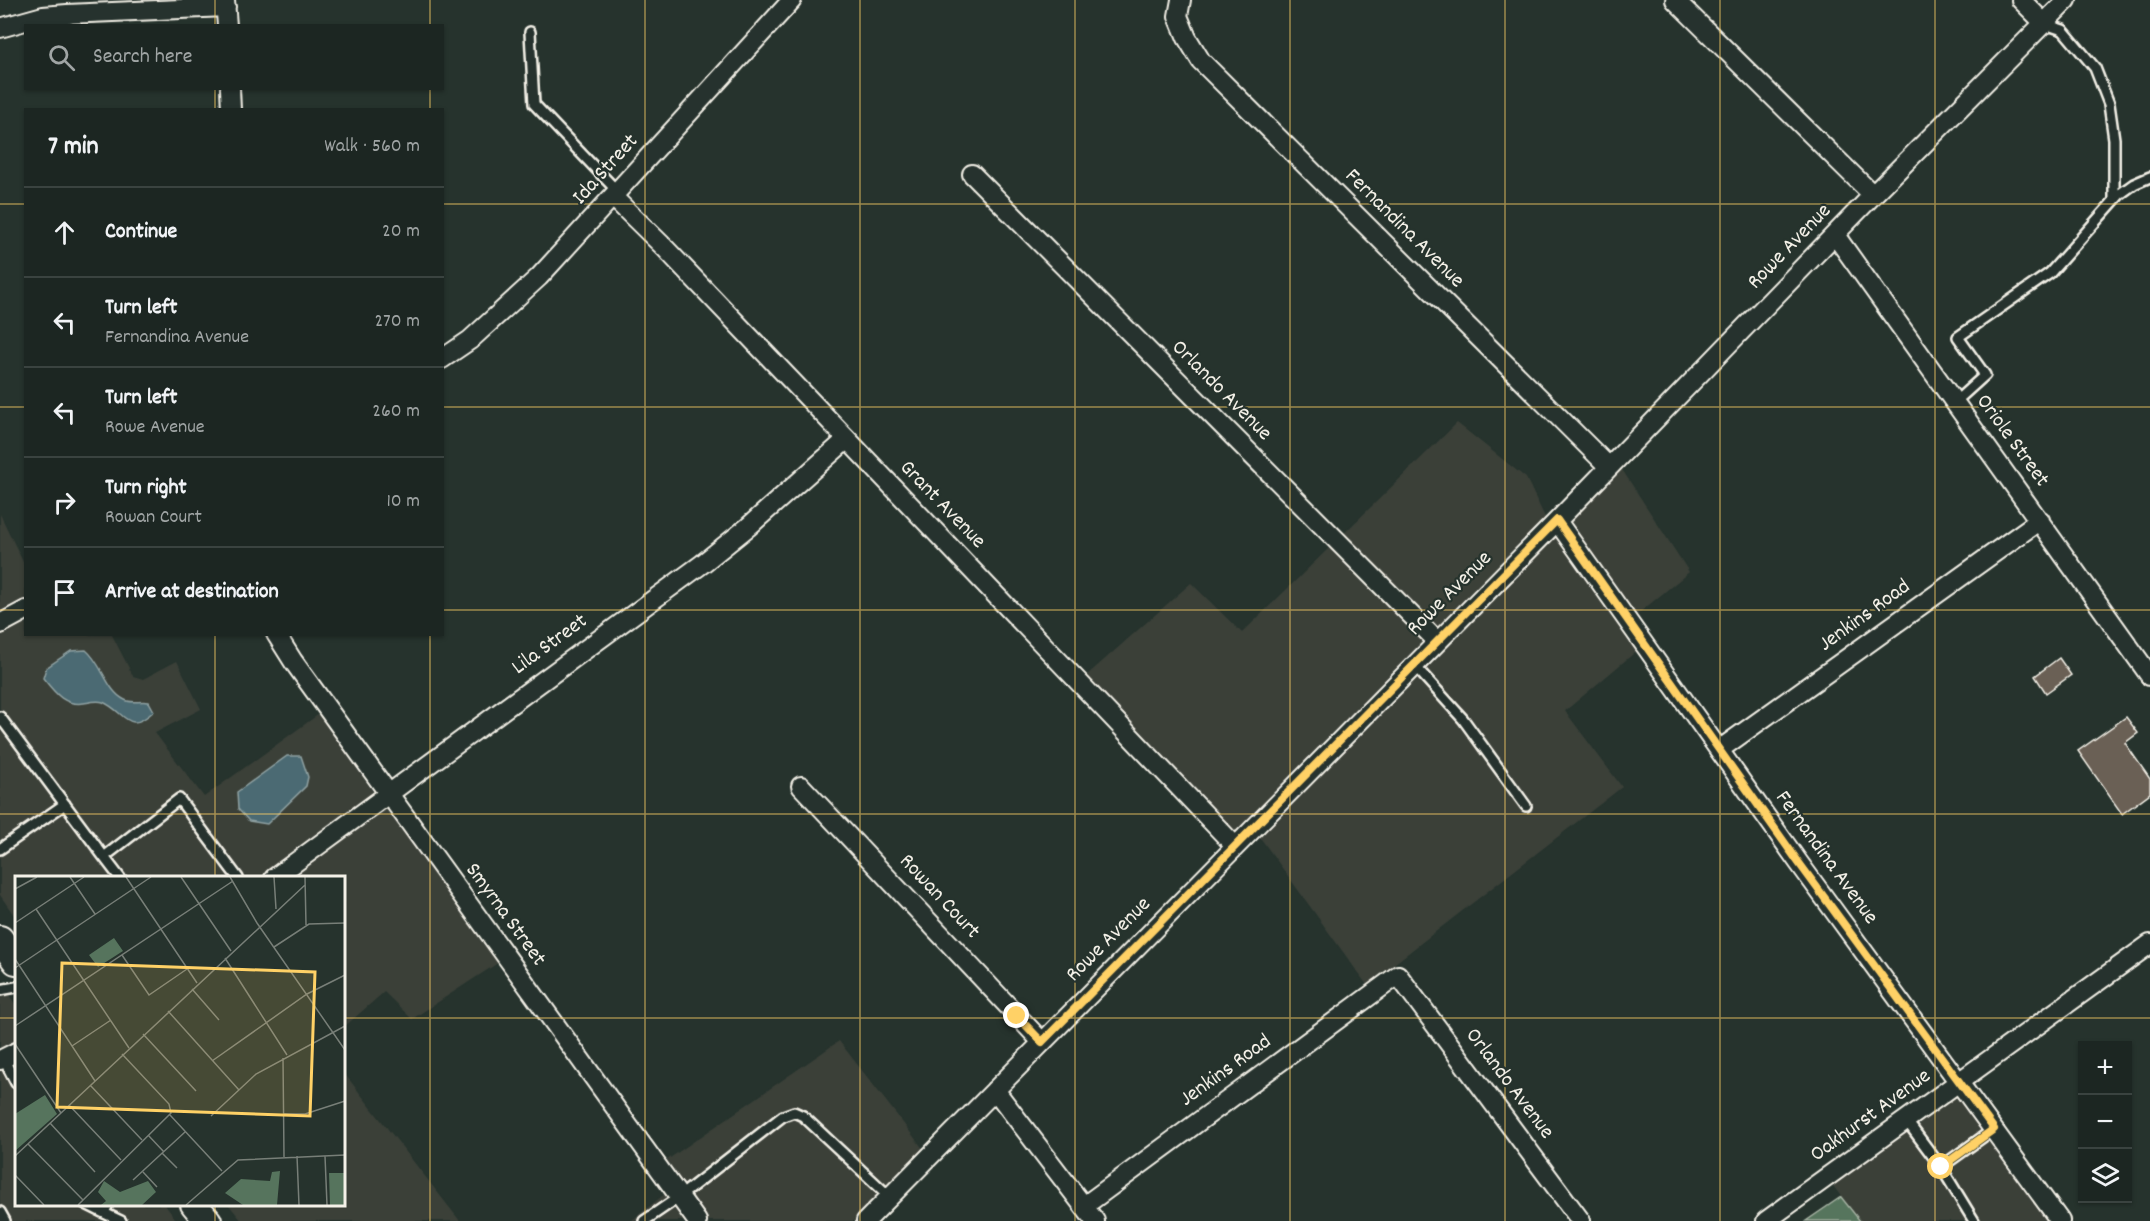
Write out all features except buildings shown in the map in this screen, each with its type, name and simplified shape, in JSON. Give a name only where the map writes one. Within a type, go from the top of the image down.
[{"type":"main road","points":[[0,939],[15,960]]},
{"type":"main road","points":[[196,1206],[208,1221]]},
{"type":"street","name":"Ida Street","points":[[444,358],[470,340],[539,277],[792,0]]},
{"type":"street","points":[[1675,0],[1873,195]]},
{"type":"street","points":[[2021,0],[2045,24]]},
{"type":"street","name":"Rowe Avenue","points":[[866,1221],[2067,0]]},
{"type":"street","name":"Fernandina Avenue","points":[[1180,8],[1187,38],[1201,61],[1609,467]]},
{"type":"street","points":[[0,28],[43,16],[67,14],[226,11]]},
{"type":"street","points":[[230,90],[231,108]]},
{"type":"street","name":"Orlando Avenue","points":[[972,174],[1437,641]]},
{"type":"street","name":"Grant Avenue","points":[[615,195],[1235,846]]},
{"type":"street","name":"Oriole Street","points":[[1835,235],[2150,676]]},
{"type":"street","name":"Lila Street","points":[[277,876],[702,564],[748,527],[846,440]]},
{"type":"street","name":"Fernandina Avenue","points":[[1557,520],[1799,863],[2060,1221]]},
{"type":"street","name":"Jenkins Road","points":[[1719,750],[2040,520]]},
{"type":"street","points":[[0,624],[24,611]]},
{"type":"street","name":"Smyrna Street","points":[[277,636],[292,661],[698,1221]]},
{"type":"street","name":"Rowan Court","points":[[801,786],[1042,1042]]},
{"type":"street","name":"Oakhurst Avenue","points":[[1766,1221],[2150,944]]},
{"type":"street","name":"Orlando Avenue","points":[[1398,975],[1581,1221]]},
{"type":"street","name":"Jenkins Road","points":[[1084,1206],[1398,975]]},
{"type":"street","points":[[995,1090],[1095,1221]]},
{"type":"lane","points":[[2045,24],[2063,30],[2095,68],[2109,104],[2114,139],[2114,200]]},
{"type":"lane","points":[[530,32],[534,104],[615,195]]},
{"type":"lane","points":[[1954,403],[1985,375],[1958,337],[2050,273],[2114,200],[2134,184],[2150,177]]},
{"type":"lane","points":[[1414,665],[1462,719],[1526,806]]},
{"type":"lane","points":[[0,717],[119,876]]},
{"type":"lane","points":[[104,856],[179,799],[237,876]]},
{"type":"lane","points":[[0,849],[66,804]]},
{"type":"lane","points":[[0,990],[15,987]]},
{"type":"lane","points":[[6,1056],[15,1080]]},
{"type":"lane","points":[[644,1221],[679,1197],[783,1116],[794,1112],[803,1116],[890,1197]]},
{"type":"lane","points":[[1906,1120],[1941,1167],[1974,1221]]},
{"type":"lane","points":[[1941,1167],[1994,1129]]},
{"type":"lane","points":[[106,1209],[121,1221]]},
{"type":"lane","points":[[0,1212],[5,1221]]},
{"type":"shaded area","points":[[1457,423],[1526,478],[1555,538],[1621,468],[1689,572],[1622,627],[1639,649],[1565,711],[1622,787],[1367,985],[1259,836],[1246,847],[1086,676],[1191,583],[1242,633]]},
{"type":"shaded area","points":[[0,514],[24,564],[24,636],[113,636],[133,676],[143,679],[177,661],[201,709],[155,733],[204,797],[319,714],[376,796],[501,961],[412,1019],[384,992],[345,1026],[345,876],[15,876],[15,917],[0,895]]},
{"type":"shaded area","points":[[0,983],[15,1004],[15,1206],[166,1206],[177,1221],[0,1221]]},
{"type":"shaded area","points":[[839,1041],[935,1164],[878,1221],[631,1221],[681,1181],[667,1160]]},
{"type":"shaded area","points":[[1961,1069],[2073,1221],[1860,1221],[1820,1169]]},
{"type":"shaded area","points":[[345,1074],[460,1221],[242,1221],[230,1206],[345,1206]]},
{"type":"green space","points":[[1841,1197],[1860,1221],[1806,1221]]},
{"type":"water","points":[[86,650],[119,696],[131,702],[149,702],[154,711],[138,722],[132,722],[103,702],[77,703],[60,697],[43,678],[46,668],[71,651]]},
{"type":"water","points":[[287,756],[301,756],[308,777],[306,786],[267,824],[249,821],[238,809],[237,792]]},
{"type":"route","points":[[1017,1016],[1042,1042],[1557,520],[1799,863],[1994,1129],[1941,1167]]}]
